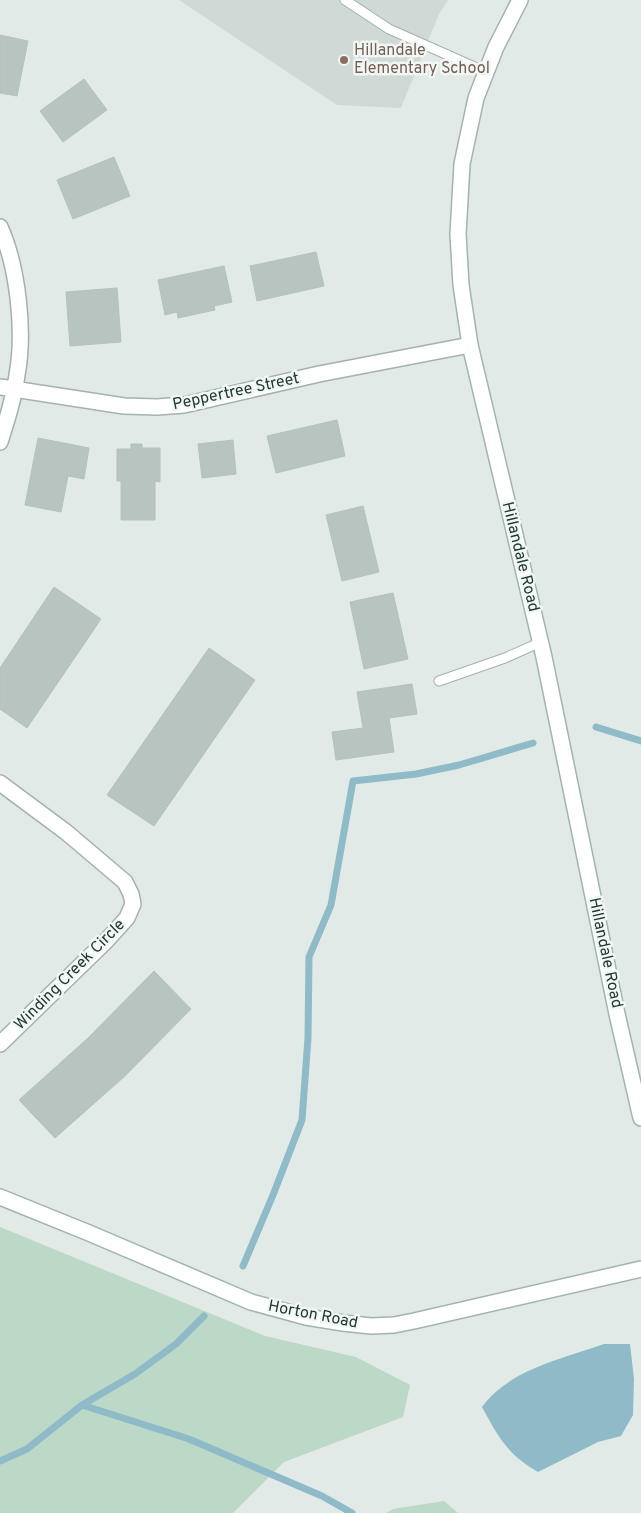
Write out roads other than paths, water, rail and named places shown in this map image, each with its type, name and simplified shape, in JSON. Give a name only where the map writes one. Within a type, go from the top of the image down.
[{"type":"street","name":"Hillandale Road","points":[[520,0],[496,47],[476,98],[462,164],[458,234],[461,285],[470,345],[541,642],[617,1014],[641,1118]]},
{"type":"street","points":[[0,227],[6,242],[16,289],[21,332],[18,374],[7,388],[0,442]]},
{"type":"street","name":"Peppertree Street","points":[[7,388],[124,406],[184,406],[319,374],[470,345]]},
{"type":"street","name":"Winding Creek Circle","points":[[0,783],[66,832],[125,882],[131,894],[133,904],[127,918],[106,941],[0,1044]]},
{"type":"street","name":"Horton Road","points":[[0,1198],[89,1233],[251,1302],[306,1317],[343,1323],[371,1326],[407,1323],[641,1269]]},
{"type":"lane","points":[[345,0],[390,29],[486,72]]},
{"type":"lane","points":[[439,681],[505,658],[541,642]]},
{"type":"water","points":[[604,1344],[630,1344],[634,1379],[633,1415],[621,1436],[598,1442],[538,1472],[511,1452],[482,1407],[507,1383],[522,1374]]},
{"type":"waterway","points":[[596,727],[641,741]]},
{"type":"waterway","points":[[243,1266],[302,1120],[308,1038],[309,957],[331,905],[353,781],[416,774],[459,765],[533,743]]},
{"type":"waterway","points":[[0,1461],[27,1449],[82,1405],[135,1374],[176,1344],[204,1316]]},
{"type":"waterway","points":[[82,1405],[189,1439],[322,1496],[352,1513]]},
{"type":"place","name":"Hillandale Elementary School","points":[[344,60]]}]
